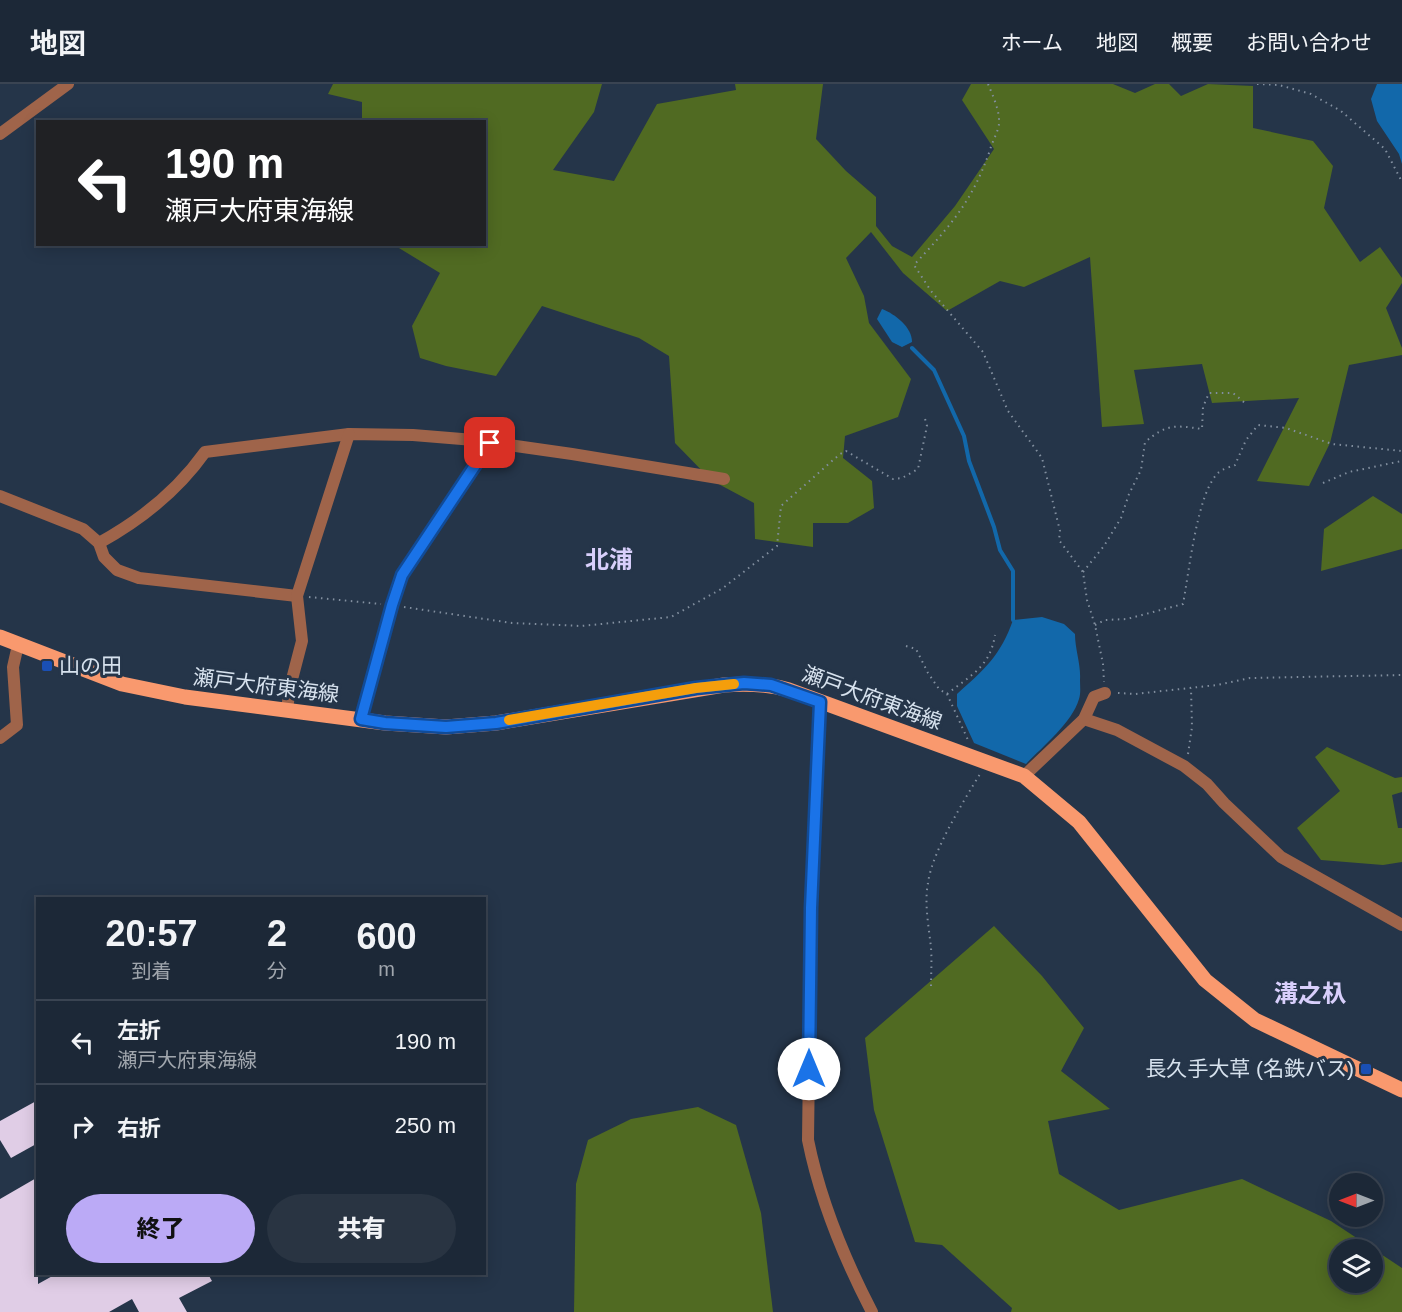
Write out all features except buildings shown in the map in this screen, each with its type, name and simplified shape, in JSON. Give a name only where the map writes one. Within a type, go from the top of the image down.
[{"type":"main road","name":"瀬戸大府東海線","points":[[0,638],[122,684],[185,697],[385,723],[446,727],[496,723],[696,688],[744,683],[771,685],[1024,776],[1079,822],[1205,980],[1255,1020],[1402,1090]]},
{"type":"street","points":[[0,134],[68,84]]},
{"type":"street","points":[[287,710],[296,660],[302,641],[297,596],[349,435]]},
{"type":"street","points":[[99,543],[120,531],[164,497],[193,469],[205,452],[349,435],[413,435],[474,440],[724,479]]},
{"type":"street","points":[[361,719],[402,575],[490,443]]},
{"type":"street","points":[[0,496],[83,529],[99,543],[104,557],[117,570],[139,578],[297,596]]},
{"type":"street","points":[[0,738],[17,725],[13,667],[18,645]]},
{"type":"street","points":[[1024,776],[1084,719],[1094,697],[1105,693]]},
{"type":"street","points":[[820,702],[810,919],[808,1140],[816,1176],[853,1276],[872,1312]]},
{"type":"street","points":[[1084,719],[1116,730],[1184,766],[1208,784],[1224,803],[1281,857],[1402,926]]},
{"type":"path","points":[[988,84],[995,99],[999,124],[984,166],[973,192],[953,223],[914,265],[931,291],[983,352],[992,378],[1008,411],[1042,458],[1060,531],[1059,540],[1083,572],[1087,600],[1103,664],[1105,693],[1135,694],[1217,685],[1250,678],[1402,675]]},
{"type":"path","points":[[1257,84],[1279,85],[1311,94],[1341,111],[1385,148],[1402,182]]},
{"type":"path","points":[[1083,572],[1104,546],[1121,518],[1129,494],[1141,470],[1145,442],[1160,429],[1179,426],[1202,429],[1203,407],[1209,393],[1233,393],[1245,403]]},
{"type":"path","points":[[297,596],[392,605],[512,623],[581,626],[671,617],[723,588],[777,546],[781,506],[840,454],[846,451],[894,479],[902,478],[918,469],[927,426],[924,415]]},
{"type":"path","points":[[1095,625],[1105,620],[1127,619],[1183,604],[1200,513],[1209,489],[1219,472],[1235,465],[1246,440],[1258,425],[1286,428],[1332,444],[1402,451]]},
{"type":"path","points":[[1323,483],[1349,472],[1402,461]]},
{"type":"path","points":[[947,694],[984,666],[992,651],[995,635]]},
{"type":"path","points":[[906,646],[916,649],[939,689],[947,694],[969,743],[981,760],[936,857],[928,882],[932,986]]},
{"type":"path","points":[[1184,766],[1190,747],[1192,727],[1191,688]]},
{"type":"green space","points":[[333,84],[602,84],[594,112],[553,170],[614,181],[657,104],[736,90],[735,84],[823,84],[816,139],[846,171],[876,197],[876,226],[892,246],[912,257],[955,206],[994,149],[962,100],[971,84],[1113,84],[1135,93],[1155,84],[1169,84],[1181,96],[1208,84],[1253,86],[1253,128],[1313,141],[1333,166],[1324,208],[1360,262],[1380,247],[1402,278],[1402,283],[1386,308],[1402,348],[1402,355],[1349,365],[1330,443],[1309,486],[1257,481],[1299,398],[1212,403],[1202,364],[1134,370],[1144,424],[1102,427],[1090,257],[1024,287],[1000,281],[947,311],[903,273],[871,232],[846,258],[864,296],[869,323],[911,379],[898,417],[845,436],[843,458],[872,481],[874,508],[848,523],[813,523],[813,547],[755,539],[754,503],[711,480],[675,443],[669,356],[639,338],[542,306],[496,376],[420,358],[412,326],[440,273],[396,246],[486,246],[486,120],[362,120],[362,102],[328,94]]},
{"type":"green space","points":[[1373,496],[1402,514],[1402,549],[1321,571],[1324,529]]},
{"type":"green space","points":[[1327,747],[1395,778],[1402,777],[1402,792],[1392,795],[1398,828],[1402,828],[1402,862],[1383,865],[1321,860],[1297,828],[1340,791],[1315,757]]},
{"type":"green space","points":[[994,926],[1042,976],[1084,1028],[1061,1071],[1110,1109],[1048,1121],[1059,1174],[1119,1210],[1242,1179],[1329,1220],[1329,1227],[1340,1227],[1358,1239],[1329,1239],[1329,1293],[1383,1293],[1383,1255],[1402,1268],[1402,1312],[1011,1312],[1012,1308],[942,1245],[915,1242],[874,1110],[865,1038]]},
{"type":"green space","points":[[698,1107],[736,1125],[761,1213],[773,1312],[574,1312],[576,1184],[588,1140],[631,1119]]},
{"type":"water","points":[[1377,84],[1402,84],[1402,164],[1399,154],[1377,121],[1371,99]]},
{"type":"water","points":[[882,309],[906,326],[912,342],[902,347],[892,342],[877,319]]},
{"type":"water","points":[[1042,617],[1064,624],[1075,634],[1080,668],[1080,694],[1075,708],[1064,725],[1026,764],[974,743],[957,706],[957,694],[991,661],[1003,643],[1013,620]]},
{"type":"waterway","points":[[912,348],[934,370],[964,436],[969,461],[994,527],[1000,550],[1013,571],[1013,620]]},
{"type":"slow traffic","points":[[509,720],[696,688],[734,684]]},
{"type":"place","name":"山の田","points":[[47,666]]},
{"type":"place","name":"長久手大草 (名鉄バス)","points":[[1366,1069]]},
{"type":"district","name":"北浦","points":[[609,560]]},
{"type":"district","name":"溝之杁","points":[[1310,994]]},
{"type":"route","points":[[490,443],[402,575],[361,719],[446,727],[496,723],[696,688],[744,683],[771,685],[820,702],[811,908],[809,1069]]}]
